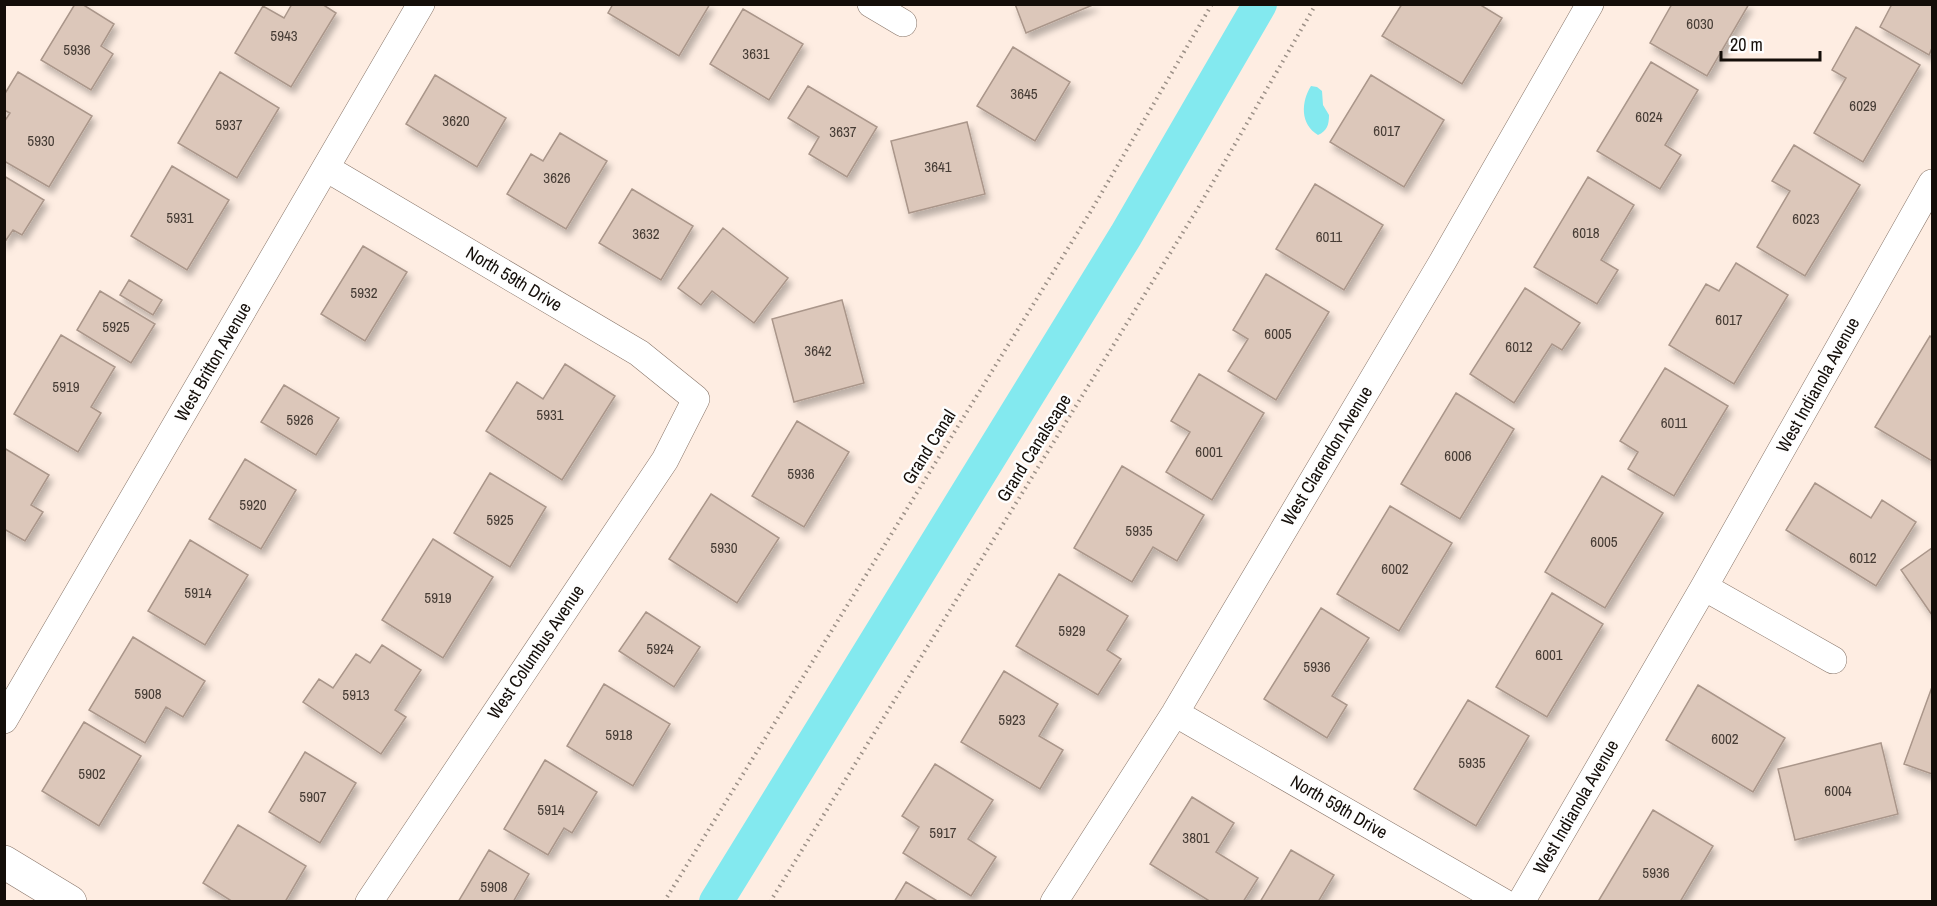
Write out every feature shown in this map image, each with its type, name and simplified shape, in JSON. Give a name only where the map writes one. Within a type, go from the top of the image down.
[{"type":"main road","points":[[4,862],[70,902]]},
{"type":"street","name":"West Britton Avenue","points":[[4,720],[421,4]]},
{"type":"street","points":[[871,4],[903,23]]},
{"type":"street","name":"West Clarendon Avenue","points":[[1054,902],[1175,713],[1443,261],[1590,4]]},
{"type":"street","name":"North 59th Drive","points":[[326,168],[639,353],[696,399]]},
{"type":"street","name":"West Indianola Avenue","points":[[1521,902],[1704,587],[1932,183]]},
{"type":"street","name":"West Columbus Avenue","points":[[369,902],[665,460],[696,399]]},
{"type":"street","points":[[1704,587],[1833,660]]},
{"type":"street","name":"North 59th Drive","points":[[1175,713],[1503,902]]},
{"type":"path","name":"Grand Canal","points":[[664,902],[1091,211],[1212,4]]},
{"type":"path","name":"Grand Canalscape","points":[[770,902],[1198,208],[1316,4]]},
{"type":"water","points":[[1311,86],[1322,91],[1323,105],[1329,115],[1327,127],[1318,135],[1308,125],[1304,112],[1305,99]]},
{"type":"building","points":[[75,4],[82,4],[114,24],[101,46],[113,54],[91,90],[41,60]]},
{"type":"building","points":[[292,4],[322,4],[336,13],[291,87],[235,53],[263,6],[284,18]]},
{"type":"building","points":[[613,4],[710,4],[679,56],[608,13]]},
{"type":"building","points":[[1015,4],[1095,4],[1026,33]]},
{"type":"building","points":[[1402,4],[1479,4],[1502,18],[1462,84],[1382,36]]},
{"type":"building","points":[[1672,4],[1749,4],[1707,76],[1650,43]]},
{"type":"building","points":[[1892,4],[1932,4],[1932,48],[1929,55],[1880,27]]},
{"type":"building","points":[[743,9],[803,44],[769,100],[710,64]]},
{"type":"building","points":[[1856,27],[1920,65],[1863,162],[1814,133],[1846,78],[1832,70]]},
{"type":"building","points":[[1013,47],[1070,82],[1035,141],[977,106]]},
{"type":"building","points":[[1651,62],[1698,90],[1665,145],[1681,155],[1660,189],[1597,151]]},
{"type":"building","points":[[18,72],[92,116],[49,187],[4,161],[4,122],[10,113],[4,110],[4,95]]},
{"type":"building","points":[[220,72],[279,108],[237,178],[178,143]]},
{"type":"building","points":[[435,75],[506,118],[477,167],[406,124]]},
{"type":"building","points":[[1371,75],[1444,120],[1404,187],[1330,142]]},
{"type":"building","points":[[808,86],[877,127],[847,177],[809,154],[819,137],[788,118]]},
{"type":"building","points":[[967,122],[985,194],[909,213],[891,141]]},
{"type":"building","points":[[560,133],[607,161],[566,229],[507,194],[531,154],[543,161]]},
{"type":"building","points":[[1794,145],[1860,185],[1805,276],[1757,247],[1790,191],[1772,181]]},
{"type":"building","points":[[172,166],[229,200],[187,270],[131,236]]},
{"type":"building","points":[[4,176],[44,200],[22,235],[13,230],[4,243]]},
{"type":"building","points":[[1588,177],[1634,205],[1601,260],[1618,270],[1597,304],[1534,267]]},
{"type":"building","points":[[1315,184],[1383,225],[1344,290],[1276,249]]},
{"type":"building","points":[[632,189],[693,226],[661,280],[599,243]]},
{"type":"building","points":[[723,228],[788,278],[754,323],[712,291],[701,305],[678,288]]},
{"type":"building","points":[[363,246],[407,272],[365,341],[321,314]]},
{"type":"building","points":[[1736,263],[1788,295],[1734,384],[1669,345],[1706,284],[1719,291]]},
{"type":"building","points":[[1266,274],[1329,312],[1276,400],[1228,371],[1248,339],[1233,330]]},
{"type":"building","points":[[129,280],[162,300],[153,315],[120,295]]},
{"type":"building","points":[[1525,288],[1580,323],[1562,350],[1552,344],[1514,403],[1470,374]]},
{"type":"building","points":[[100,291],[155,324],[131,363],[77,330]]},
{"type":"building","points":[[842,300],[864,383],[794,402],[772,319]]},
{"type":"building","points":[[61,335],[115,367],[91,407],[101,413],[78,452],[14,414]]},
{"type":"building","points":[[1930,336],[1932,338],[1932,461],[1875,427]]},
{"type":"building","points":[[565,364],[615,396],[562,480],[486,431],[517,382],[543,399]]},
{"type":"building","points":[[1665,368],[1728,406],[1674,496],[1628,469],[1638,452],[1620,441]]},
{"type":"building","points":[[1199,374],[1264,413],[1212,500],[1166,472],[1190,432],[1171,421]]},
{"type":"building","points":[[284,385],[339,418],[316,455],[261,422]]},
{"type":"building","points":[[1456,393],[1514,429],[1460,519],[1401,484]]},
{"type":"building","points":[[797,421],[849,452],[804,527],[752,496]]},
{"type":"building","points":[[4,448],[49,475],[31,505],[43,512],[25,541],[4,529]]},
{"type":"building","points":[[245,459],[296,490],[261,549],[209,519]]},
{"type":"building","points":[[1122,466],[1204,515],[1177,561],[1153,547],[1132,582],[1074,548]]},
{"type":"building","points":[[490,473],[546,507],[510,567],[454,533]]},
{"type":"building","points":[[1602,476],[1663,513],[1605,608],[1545,572]]},
{"type":"building","points":[[1815,483],[1871,518],[1882,500],[1916,522],[1876,586],[1786,530]]},
{"type":"building","points":[[711,494],[779,538],[737,603],[669,559]]},
{"type":"building","points":[[1390,506],[1452,543],[1399,631],[1337,594]]},
{"type":"building","points":[[433,539],[493,577],[443,658],[382,620]]},
{"type":"building","points":[[190,540],[248,575],[205,645],[148,611]]},
{"type":"building","points":[[1932,548],[1932,615],[1901,570]]},
{"type":"building","points":[[1059,574],[1128,616],[1107,650],[1121,659],[1098,695],[1016,646]]},
{"type":"building","points":[[1552,593],[1603,624],[1547,717],[1496,687]]},
{"type":"building","points":[[1321,608],[1369,638],[1332,696],[1347,705],[1327,738],[1264,699]]},
{"type":"building","points":[[646,612],[700,647],[674,687],[619,651]]},
{"type":"building","points":[[133,637],[205,681],[183,717],[166,707],[145,743],[89,710]]},
{"type":"building","points":[[382,645],[421,670],[395,710],[406,717],[381,754],[303,702],[319,679],[333,688],[356,654],[370,663]]},
{"type":"building","points":[[1004,671],[1058,704],[1039,736],[1063,750],[1040,789],[961,742]]},
{"type":"building","points":[[604,684],[670,724],[633,786],[567,746]]},
{"type":"building","points":[[1698,685],[1785,738],[1753,792],[1666,740]]},
{"type":"building","points":[[1932,687],[1932,774],[1904,764]]},
{"type":"building","points":[[1468,700],[1529,736],[1476,826],[1414,789]]},
{"type":"building","points":[[84,722],[141,756],[99,826],[42,791]]},
{"type":"building","points":[[1881,743],[1898,814],[1795,840],[1778,769]]},
{"type":"building","points":[[305,752],[356,783],[320,843],[269,812]]},
{"type":"building","points":[[545,760],[597,792],[572,833],[564,828],[548,855],[504,829]]},
{"type":"building","points":[[935,764],[993,800],[968,839],[996,857],[971,896],[903,853],[919,827],[902,816]]},
{"type":"building","points":[[1192,797],[1234,823],[1216,852],[1258,878],[1243,902],[1211,902],[1150,864]]},
{"type":"building","points":[[1653,810],[1713,846],[1680,902],[1601,902],[1599,900]]},
{"type":"building","points":[[238,825],[306,866],[285,902],[233,902],[203,883]]},
{"type":"building","points":[[489,850],[529,874],[513,902],[458,902]]},
{"type":"building","points":[[1291,850],[1334,875],[1318,902],[1260,902]]},
{"type":"building","points":[[906,882],[939,902],[894,902]]},
{"type":"waterway","points":[[716,902],[1126,235],[1260,4]]}]
